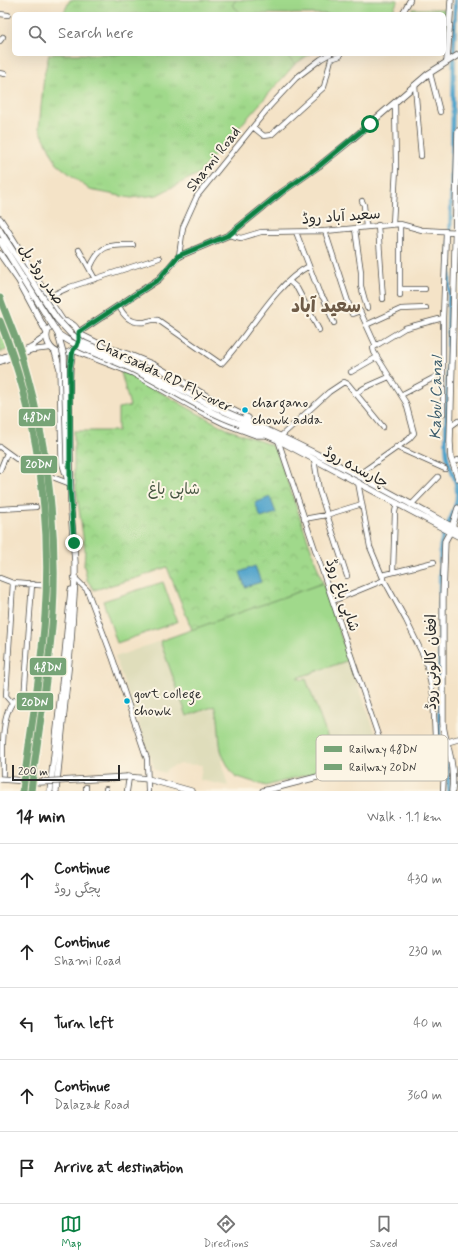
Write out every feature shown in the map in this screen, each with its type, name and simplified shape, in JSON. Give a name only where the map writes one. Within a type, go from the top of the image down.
[{"type":"main road","points":[[449,60],[451,0]]},
{"type":"main road","points":[[178,256],[229,235],[282,192],[338,151],[430,72],[458,55]]},
{"type":"main road","points":[[458,131],[456,313],[450,451],[455,461],[458,478]]},
{"type":"main road","points":[[0,216],[29,257],[36,276]]},
{"type":"main road","points":[[0,220],[14,239],[63,321]]},
{"type":"main road","name":"صدر روڈ پل","points":[[0,231],[51,310],[66,329]]},
{"type":"main road","name":"صدر روڈ پل","points":[[0,241],[58,334]]},
{"type":"main road","points":[[0,246],[11,264],[47,334]]},
{"type":"main road","points":[[0,254],[19,281]]},
{"type":"main road","name":"Shami Road","points":[[79,333],[159,279],[178,256]]},
{"type":"main road","points":[[28,297],[37,297],[44,290]]},
{"type":"main road","points":[[52,350],[61,354],[73,350],[77,346],[79,333],[75,326],[70,322],[56,322],[50,326],[47,334],[47,342],[60,369],[62,460],[63,468],[67,477]]},
{"type":"main road","name":"Charsadda RD Fly-over","points":[[66,329],[84,343],[136,364],[241,422]]},
{"type":"main road","points":[[79,333],[103,346],[154,365],[222,406],[254,421],[266,432]]},
{"type":"main road","points":[[50,791],[74,578],[67,477],[64,356],[58,334]]},
{"type":"main road","name":"Charsadda RD Fly-over","points":[[58,334],[82,348],[135,371],[218,416],[241,422]]},
{"type":"main road","points":[[73,350],[133,373],[204,414],[226,424],[256,435],[266,432]]},
{"type":"main road","points":[[56,791],[71,641],[75,562],[71,511],[69,395],[70,368],[73,350]]},
{"type":"main road","name":"چارسدہ روڈ","points":[[241,422],[279,437],[358,475],[411,505],[447,527],[458,536]]},
{"type":"main road","name":"چارسدہ روڈ","points":[[279,437],[314,459],[397,503],[447,527],[458,530]]},
{"type":"main road","name":"افغان کالونی روڈ","points":[[445,735],[443,727],[443,597],[445,541],[447,527],[458,508]]},
{"type":"main road","points":[[448,742],[458,739]]},
{"type":"main road","name":"افغان کالونی روڈ","points":[[448,750],[454,781],[452,791]]},
{"type":"main road","points":[[2,778],[40,782],[128,777],[148,779],[191,791]]},
{"type":"main road","points":[[263,791],[281,789],[316,779]]},
{"type":"street","points":[[403,12],[410,0]]},
{"type":"street","points":[[0,14],[8,15]]},
{"type":"street","name":"Shami Road","points":[[178,256],[183,227],[197,196],[269,107],[296,78],[326,56]]},
{"type":"street","points":[[253,127],[264,136],[271,135],[324,87],[331,59],[340,56]]},
{"type":"street","points":[[430,72],[440,112]]},
{"type":"street","points":[[415,85],[421,156]]},
{"type":"street","points":[[393,224],[396,168],[394,103]]},
{"type":"street","points":[[362,201],[364,205],[366,227]]},
{"type":"street","name":"سعید آباد روڈ","points":[[229,235],[241,238],[261,232],[325,231],[393,224],[409,225],[422,230],[456,232]]},
{"type":"street","points":[[400,224],[400,295]]},
{"type":"street","points":[[378,225],[383,299]]},
{"type":"street","points":[[355,228],[361,272],[361,286],[367,308]]},
{"type":"street","points":[[325,231],[352,314],[360,311],[376,346]]},
{"type":"street","points":[[296,232],[319,292],[324,299],[334,323]]},
{"type":"street","points":[[443,414],[443,318],[446,232]]},
{"type":"street","points":[[90,268],[97,254],[109,245],[133,245]]},
{"type":"street","points":[[79,250],[95,279]]},
{"type":"street","points":[[48,297],[70,287],[160,258]]},
{"type":"street","points":[[119,306],[122,313],[130,320],[143,322],[158,320],[221,364],[289,280],[299,271],[309,266]]},
{"type":"street","points":[[289,280],[297,288],[319,330]]},
{"type":"street","points":[[400,289],[425,289]]},
{"type":"street","points":[[366,325],[401,309],[426,308]]},
{"type":"street","points":[[358,475],[409,439],[414,433],[406,403],[373,350],[376,346],[405,328],[443,318]]},
{"type":"street","points":[[0,358],[24,351],[39,342],[47,334]]},
{"type":"street","points":[[24,351],[37,349],[52,350]]},
{"type":"street","points":[[0,362],[13,355]]},
{"type":"street","points":[[351,372],[377,357]]},
{"type":"street","points":[[401,395],[443,373]]},
{"type":"street","points":[[356,394],[364,388],[390,377]]},
{"type":"street","points":[[279,437],[344,382],[348,384],[383,427]]},
{"type":"street","points":[[451,426],[458,421]]},
{"type":"street","name":"شاہی باغ روڈ","points":[[279,437],[304,519],[378,735]]},
{"type":"street","points":[[0,447],[29,468],[68,483]]},
{"type":"street","points":[[396,448],[445,469]]},
{"type":"street","points":[[0,470],[7,453]]},
{"type":"street","points":[[314,459],[319,490],[347,576]]},
{"type":"street","points":[[411,505],[438,477]]},
{"type":"street","points":[[358,482],[370,547],[383,578],[426,661],[433,695],[435,735]]},
{"type":"street","points":[[393,572],[395,512],[397,503]]},
{"type":"street","points":[[304,519],[362,504]]},
{"type":"street","points":[[0,509],[36,507]]},
{"type":"street","points":[[333,601],[393,572],[434,562]]},
{"type":"street","points":[[0,578],[12,583],[50,586]]},
{"type":"street","points":[[74,578],[87,590],[113,659],[147,759],[148,791]]},
{"type":"street","points":[[6,696],[12,583]]},
{"type":"street","points":[[24,699],[32,584]]},
{"type":"street","points":[[0,695],[6,696],[12,703]]},
{"type":"street","points":[[2,778],[1,727],[5,718],[15,700],[38,700]]},
{"type":"street","points":[[127,791],[128,777]]},
{"type":"street","points":[[443,791],[444,781]]},
{"type":"street","points":[[170,786],[178,791]]},
{"type":"shaded area","points":[[160,641],[187,716],[215,705],[218,715],[221,747],[225,759],[221,761],[228,786],[200,780],[202,765],[180,764],[167,769],[165,773],[155,770],[115,657]]},
{"type":"shaded area","points":[[349,660],[376,735],[327,735],[306,679],[303,680],[296,678]]},
{"type":"green space","points":[[70,0],[236,0],[233,5],[240,12],[64,12]]},
{"type":"green space","points":[[236,0],[398,0],[392,12],[240,12],[232,5]]},
{"type":"green space","points":[[412,9],[448,9],[447,33],[446,12],[412,12]]},
{"type":"green space","points":[[49,56],[287,56],[295,64],[198,174],[157,195],[131,198],[90,190],[57,164],[39,128],[44,76]]},
{"type":"green space","points":[[287,56],[307,56],[295,64]]},
{"type":"green space","points":[[0,316],[11,347],[0,353]]},
{"type":"green space","name":"شاہی باغ","points":[[120,369],[227,429],[271,445],[276,451],[280,460],[323,583],[192,630],[167,567],[140,577],[94,590],[87,580],[84,565],[85,550],[74,474],[74,431],[118,431],[118,408],[130,406]]},
{"type":"green space","points":[[163,582],[177,622],[117,643],[103,601]]},
{"type":"green space","points":[[323,583],[349,660],[297,678],[303,680],[306,679],[327,735],[316,735],[316,772],[266,786],[238,777],[236,778],[227,765],[221,750],[218,717],[215,706],[187,716],[160,641]]},
{"type":"water","points":[[270,497],[276,513],[261,518],[255,503]]},
{"type":"water","points":[[255,566],[261,582],[245,587],[240,572]]},
{"type":"waterway","name":"Kabul Canal","points":[[440,735],[440,548],[441,541],[453,513],[457,499],[457,488],[446,452],[455,0]]},
{"type":"waterway","name":"Kabul Canal","points":[[448,778],[449,791]]},
{"type":"rail line","name":"48DN","points":[[0,298],[20,350],[31,389],[44,452],[52,517],[54,549],[53,614],[31,791]]},
{"type":"rail line","name":"20DN","points":[[0,321],[24,392],[32,428],[44,503],[46,540],[47,578],[43,637],[23,790]]},
{"type":"place","name":"chargano chowk adda","points":[[245,410]]},
{"type":"place","name":"govt college chowk","points":[[127,701]]},
{"type":"district","name":"سعید آباد","points":[[326,305]]},
{"type":"route","points":[[74,543],[70,488],[69,395],[70,368],[73,350],[77,346],[79,340],[79,332],[159,279],[178,256],[229,235],[282,192],[319,166],[370,124]]}]
